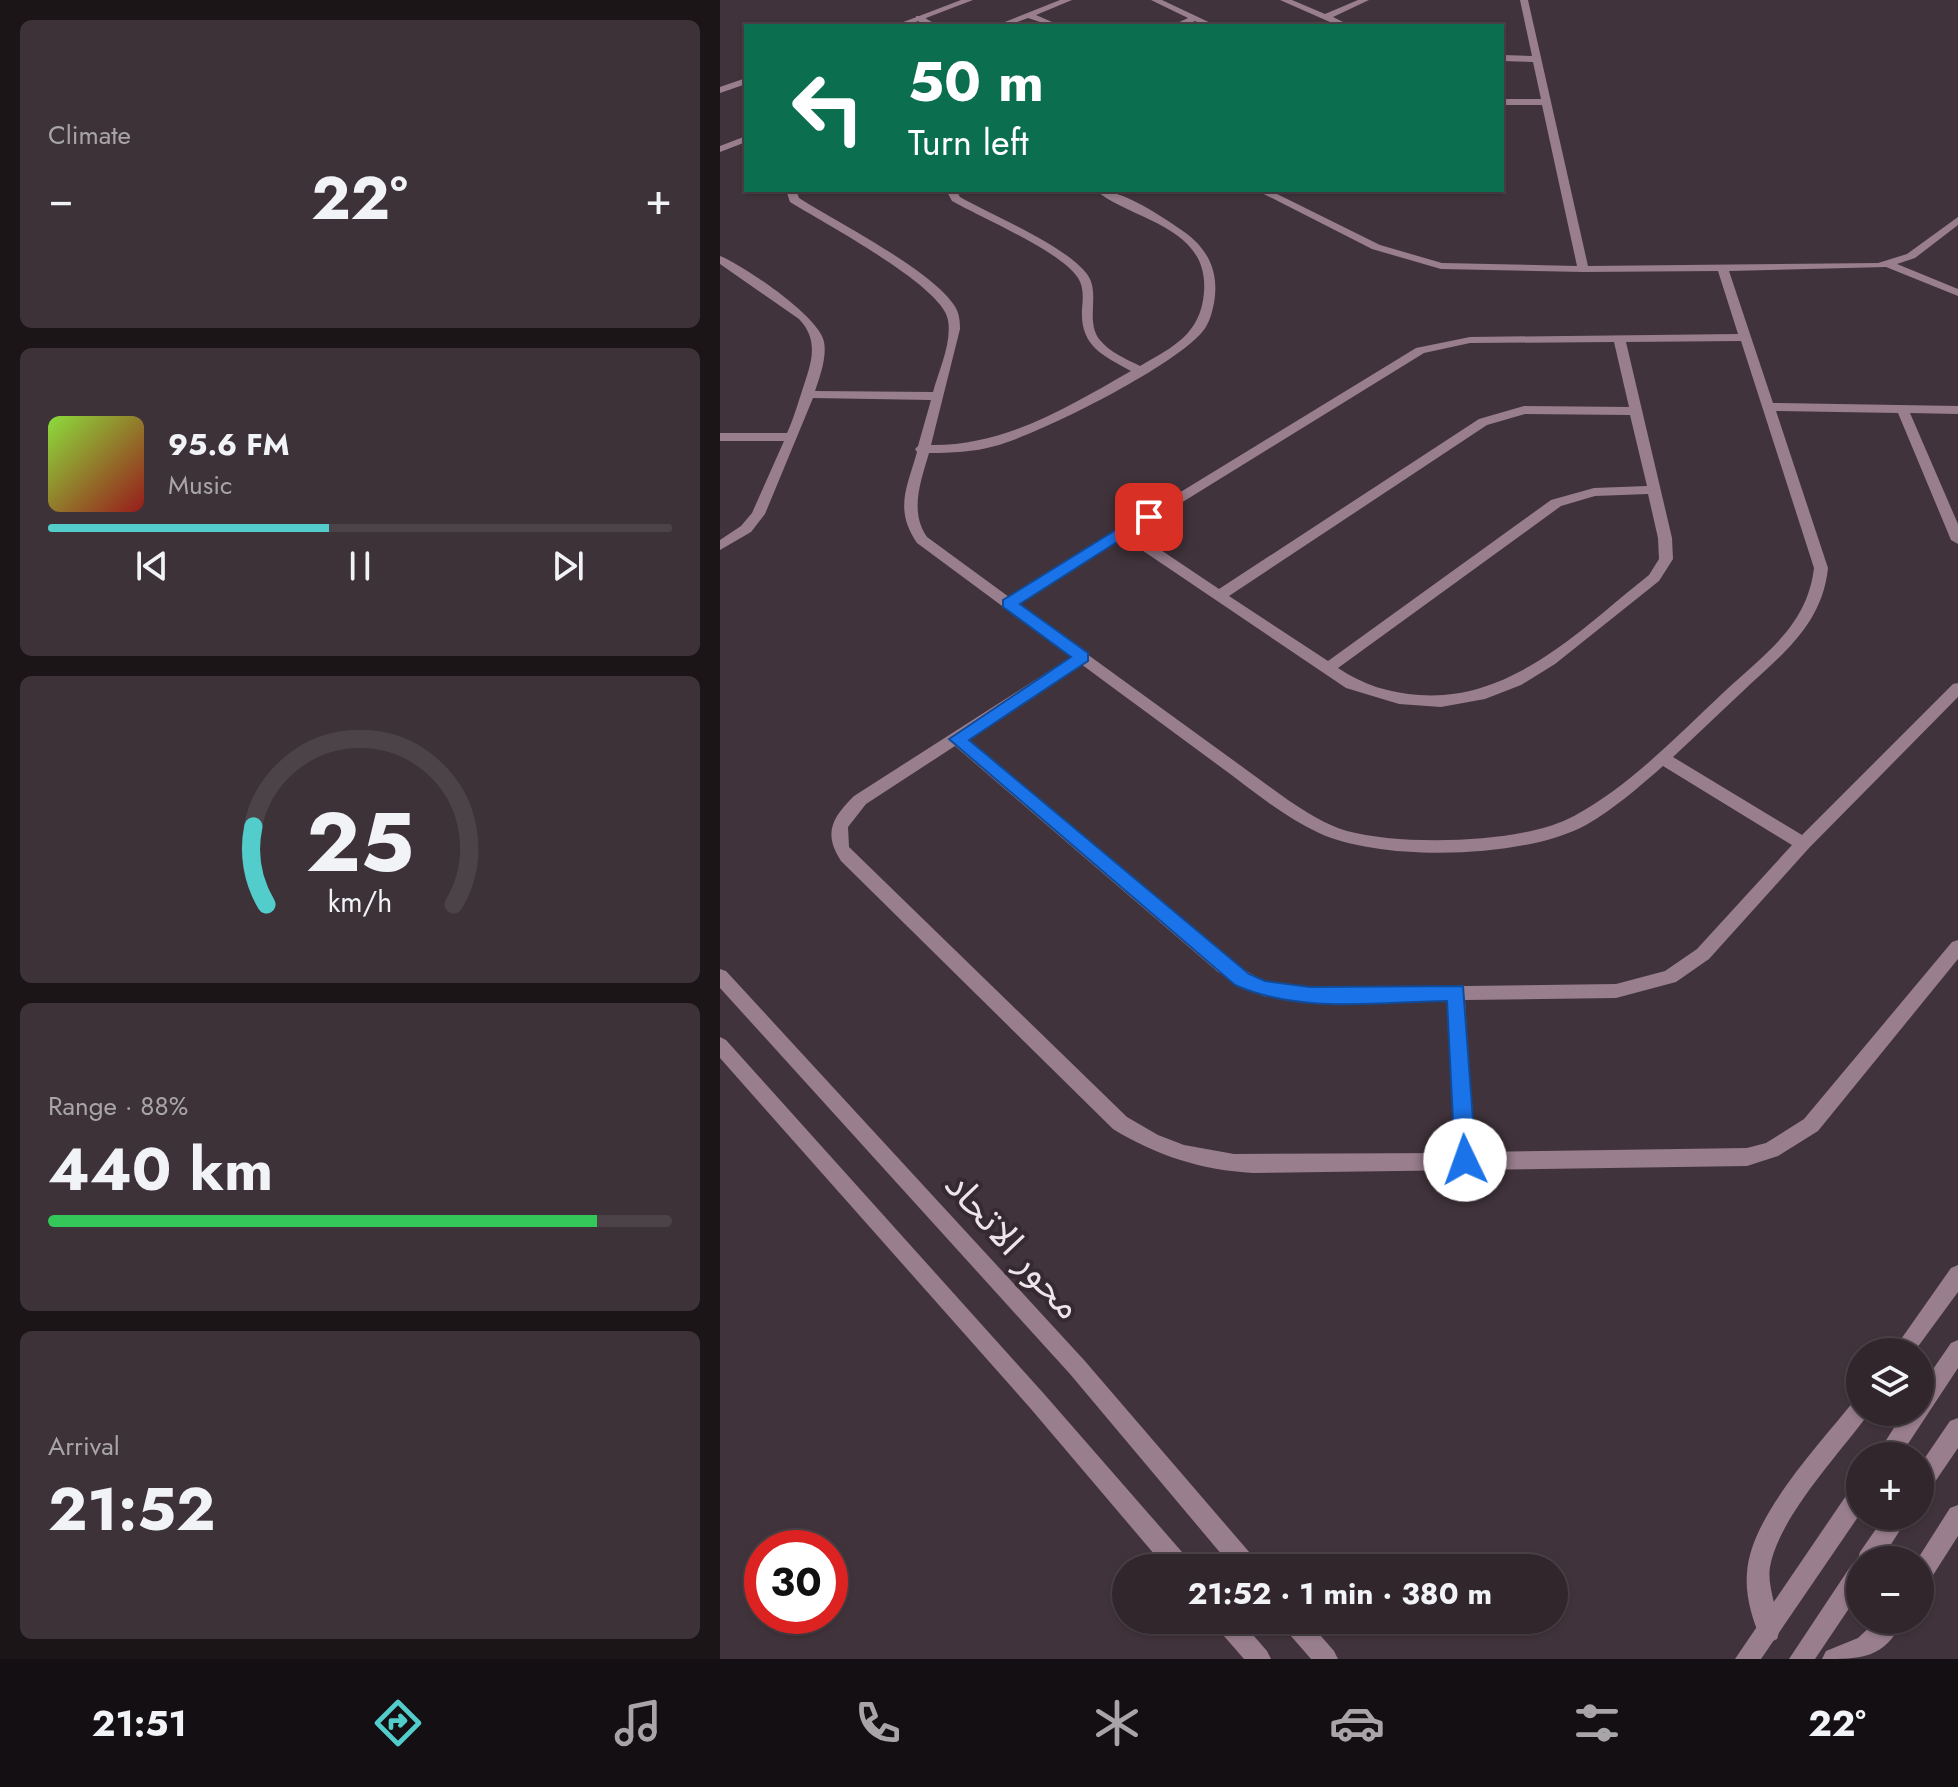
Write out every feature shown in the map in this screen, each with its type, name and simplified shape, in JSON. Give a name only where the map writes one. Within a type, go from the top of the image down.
[{"type":"street","points":[[902,24],[969,0]]},
{"type":"street","points":[[1004,24],[1068,0]]},
{"type":"street","points":[[1155,0],[1208,24]]},
{"type":"street","points":[[1284,0],[1342,24]]},
{"type":"street","points":[[1325,17],[1365,0]]},
{"type":"street","points":[[1524,0],[1583,269]]},
{"type":"street","points":[[1028,15],[1049,24]]},
{"type":"street","points":[[919,18],[930,24]]},
{"type":"street","points":[[1180,24],[1195,18]]},
{"type":"street","points":[[1504,58],[1536,59]]},
{"type":"street","points":[[720,90],[744,82]]},
{"type":"street","points":[[1504,102],[1545,102]]},
{"type":"street","points":[[720,149],[744,140]]},
{"type":"street","points":[[792,192],[794,200],[924,283],[949,307],[955,321],[954,337],[921,449],[910,499],[913,527],[935,551],[1310,823],[1344,836],[1381,844],[1416,846],[1512,840],[1547,834],[1577,822],[1662,758],[1781,648],[1809,616],[1817,601],[1821,568],[1723,269]]},
{"type":"street","points":[[952,192],[956,199],[1074,266],[1088,286],[1087,327],[1092,338],[1102,349],[1139,371]]},
{"type":"street","points":[[921,449],[969,448],[1015,436],[1178,349],[1201,327],[1206,316],[1209,273],[1200,250],[1190,240],[1104,192]]},
{"type":"street","points":[[1265,192],[1376,247],[1418,261],[1465,268],[1723,269],[1888,264],[1911,256],[1958,220]]},
{"type":"street","points":[[720,259],[810,323],[820,347],[806,394],[758,514],[746,529],[720,546]]},
{"type":"street","points":[[1888,264],[1958,293]]},
{"type":"street","points":[[1009,603],[1420,350],[1470,340],[1744,337]]},
{"type":"street","points":[[1124,532],[1327,669],[1369,691],[1420,702],[1472,699],[1518,683],[1661,569],[1667,548],[1619,338]]},
{"type":"street","points":[[806,394],[936,396]]},
{"type":"street","points":[[1768,407],[1958,410]]},
{"type":"street","points":[[1902,408],[1958,540]]},
{"type":"street","points":[[1219,596],[1483,422],[1524,410],[1635,411]]},
{"type":"street","points":[[720,437],[790,437]]},
{"type":"street","points":[[1327,669],[1556,503],[1594,492],[1652,490]]},
{"type":"street","points":[[1082,657],[848,811],[837,835],[839,847],[1120,1123],[1148,1141],[1181,1155],[1216,1163],[1721,1160],[1771,1150],[1811,1125],[1958,947]]},
{"type":"street","points":[[957,739],[1242,979],[1263,989],[1310,995],[1616,991],[1670,977],[1703,954],[1803,844],[1958,689]]},
{"type":"street","points":[[1662,758],[1803,844]]},
{"type":"street","name":"محور الاتحاد","points":[[720,976],[1077,1367],[1236,1554]]},
{"type":"street","points":[[1456,992],[1465,1160]]},
{"type":"street","points":[[720,1045],[1169,1554]]},
{"type":"street","points":[[1912,1338],[1958,1275]]},
{"type":"street","points":[[1934,1386],[1958,1350]]},
{"type":"street","points":[[1769,1631],[1759,1598],[1758,1566],[1766,1537],[1848,1426]]},
{"type":"street","points":[[1934,1464],[1958,1429]]},
{"type":"street","points":[[1747,1659],[1846,1516]]},
{"type":"street","points":[[1934,1553],[1958,1516]]},
{"type":"street","points":[[1801,1659],[1846,1593]]},
{"type":"street","points":[[1237,1634],[1259,1659]]},
{"type":"street","points":[[1304,1634],[1326,1659]]},
{"type":"street","points":[[1834,1659],[1850,1656],[1871,1644],[1879,1634]]},
{"type":"route","points":[[1149,517],[1009,603],[1082,657],[957,739],[1224,967],[1242,979],[1263,989],[1286,994],[1456,992],[1465,1160]]}]
